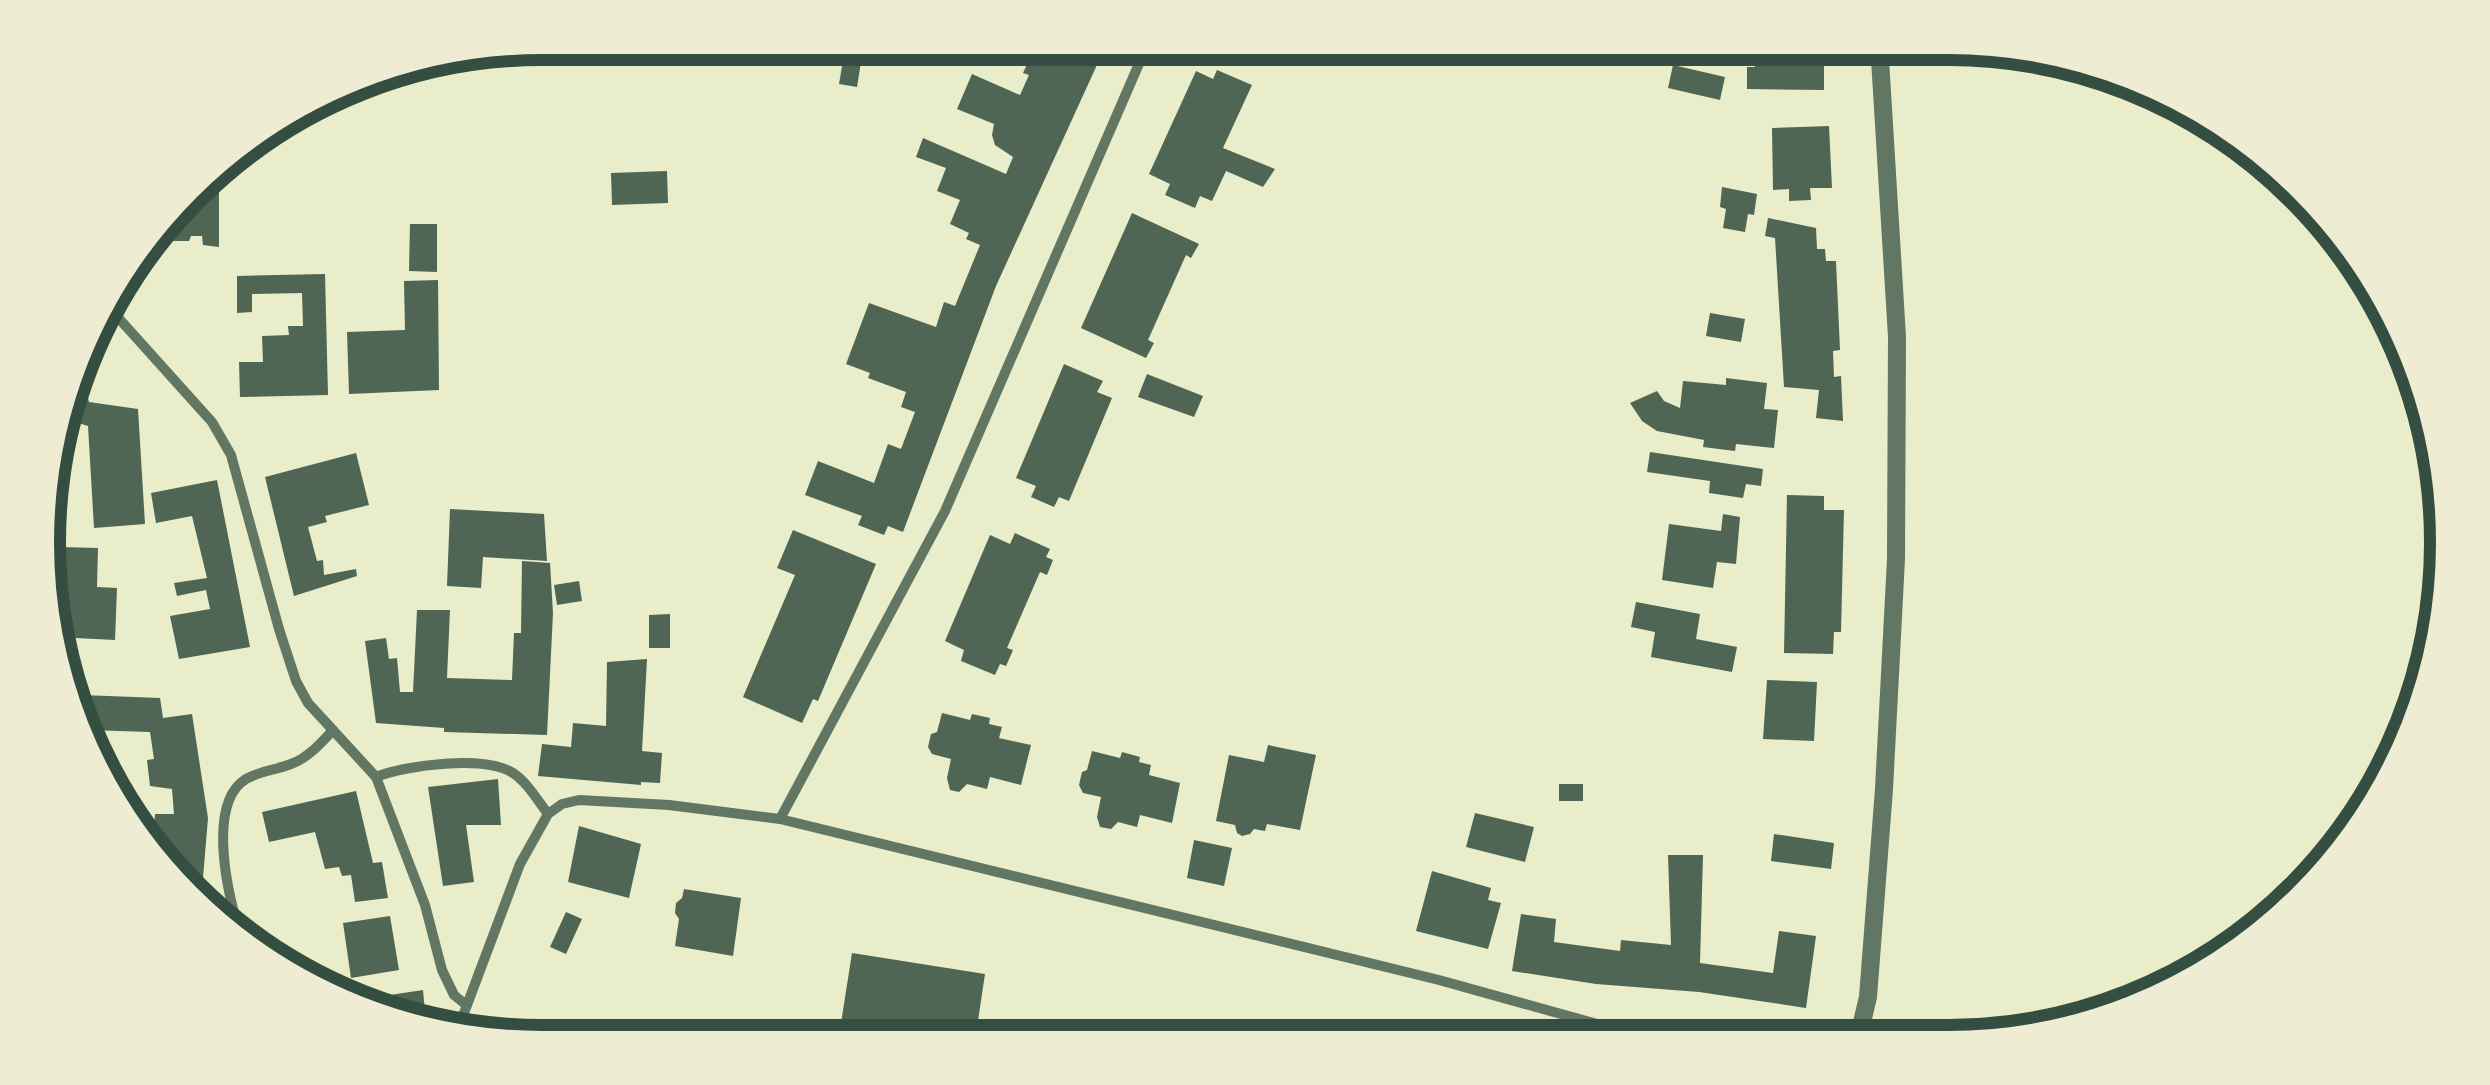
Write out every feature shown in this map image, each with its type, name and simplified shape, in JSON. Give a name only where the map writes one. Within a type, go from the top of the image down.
[{"type":"street","points":[[780,819],[945,511],[1140,60]]},
{"type":"street","points":[[1861,1025],[1868,998],[1884,788],[1896,559],[1897,336],[1880,60]]},
{"type":"street","points":[[117,316],[212,422],[231,455],[289,662],[308,703],[376,777],[425,905],[442,970],[454,994],[465,1004]]},
{"type":"street","points":[[235,914],[224,873],[231,795],[240,782],[309,754],[333,730]]},
{"type":"street","points":[[376,777],[398,768],[495,766],[515,774],[548,814]]},
{"type":"street","points":[[461,1018],[520,864],[548,814],[562,804],[579,800],[669,805],[780,819],[1439,980],[1601,1025]]},
{"type":"building","points":[[613,60],[640,60],[640,65],[613,65]]},
{"type":"building","points":[[843,60],[861,60],[857,87],[839,84]]},
{"type":"building","points":[[1029,60],[1099,60],[996,286],[903,532],[888,526],[884,535],[858,525],[862,516],[805,495],[818,461],[874,483],[888,444],[901,449],[915,412],[901,407],[906,392],[868,378],[870,373],[846,364],[869,303],[936,327],[944,302],[955,306],[980,245],[966,239],[969,233],[950,224],[960,200],[937,191],[946,168],[916,157],[923,138],[1006,174],[1013,157],[995,145],[994,124],[957,109],[972,74],[1020,95],[1029,75],[1023,73]]},
{"type":"building","points":[[1755,60],[1824,60],[1824,90],[1747,89],[1747,67],[1755,67]]},
{"type":"building","points":[[1673,65],[1725,77],[1720,100],[1668,88]]},
{"type":"building","points":[[1217,70],[1252,85],[1223,148],[1275,169],[1263,187],[1226,171],[1212,201],[1200,196],[1195,208],[1165,195],[1170,184],[1149,174],[1196,71],[1213,79]]},
{"type":"building","points":[[1829,126],[1832,188],[1810,188],[1811,200],[1789,201],[1789,189],[1773,190],[1772,128]]},
{"type":"building","points":[[667,171],[668,203],[612,205],[611,173]]},
{"type":"building","points":[[219,185],[219,247],[203,245],[202,236],[191,236],[189,241],[166,241]]},
{"type":"building","points":[[1722,187],[1757,194],[1754,215],[1748,214],[1745,232],[1723,228],[1726,209],[1720,207]]},
{"type":"building","points":[[1132,213],[1199,244],[1191,258],[1186,255],[1148,340],[1154,343],[1146,358],[1081,328]]},
{"type":"building","points":[[1768,218],[1816,228],[1817,249],[1825,249],[1826,261],[1836,261],[1840,350],[1833,351],[1834,377],[1841,376],[1843,421],[1816,418],[1819,390],[1784,387],[1775,238],[1765,236]]},
{"type":"building","points":[[410,224],[437,224],[437,272],[409,271]]},
{"type":"building","points":[[325,274],[328,395],[240,397],[239,362],[263,362],[262,336],[289,335],[288,326],[303,326],[302,293],[252,294],[252,312],[237,313],[237,276]]},
{"type":"building","points":[[438,280],[439,390],[349,394],[347,332],[405,330],[404,281]]},
{"type":"building","points":[[1710,313],[1745,319],[1741,342],[1706,336]]},
{"type":"building","points":[[1064,364],[1103,381],[1097,392],[1112,398],[1069,501],[1059,497],[1054,507],[1031,497],[1036,486],[1016,478]]},
{"type":"building","points":[[1147,374],[1203,396],[1194,417],[1138,397]]},
{"type":"building","points":[[1726,378],[1767,383],[1764,409],[1778,410],[1774,448],[1736,444],[1735,451],[1703,447],[1704,440],[1657,431],[1642,421],[1630,403],[1657,391],[1664,401],[1680,408],[1683,381],[1726,385]]},
{"type":"building","points":[[83,396],[89,402],[138,409],[145,524],[94,528],[88,426],[75,422]]},
{"type":"building","points":[[1650,452],[1763,469],[1761,486],[1746,484],[1743,498],[1709,493],[1710,481],[1647,472]]},
{"type":"building","points":[[356,453],[369,505],[325,516],[327,522],[308,527],[317,561],[323,560],[324,575],[356,569],[357,576],[294,596],[265,477]]},
{"type":"building","points":[[217,480],[250,647],[179,659],[170,616],[210,609],[206,590],[177,596],[174,583],[207,578],[192,516],[156,523],[151,493]]},
{"type":"building","points":[[1787,495],[1824,496],[1824,510],[1844,510],[1841,632],[1834,632],[1833,654],[1784,653]]},
{"type":"building","points":[[450,509],[544,514],[547,561],[483,557],[481,588],[447,586]]},
{"type":"building","points":[[1723,514],[1740,517],[1736,564],[1717,562],[1713,588],[1662,580],[1669,524],[1721,531]]},
{"type":"building","points":[[793,530],[876,564],[818,701],[813,699],[802,723],[743,697],[795,575],[777,568]]},
{"type":"building","points":[[1015,533],[1050,549],[1046,557],[1053,560],[1047,575],[1040,572],[1007,648],[1013,650],[1006,666],[1000,664],[995,675],[961,661],[964,650],[945,641],[990,535],[1010,544]]},
{"type":"building","points":[[60,547],[98,548],[97,587],[117,588],[115,640],[69,638]]},
{"type":"building","points":[[522,561],[550,563],[553,613],[547,735],[444,732],[444,728],[376,723],[365,641],[386,638],[389,659],[397,658],[400,692],[413,692],[417,610],[450,610],[447,678],[512,680],[514,633],[521,633]]},
{"type":"building","points":[[579,581],[582,601],[557,605],[554,585]]},
{"type":"building","points":[[1636,602],[1700,614],[1696,639],[1737,647],[1732,672],[1651,657],[1655,632],[1631,627]]},
{"type":"building","points":[[670,614],[670,648],[649,648],[649,615]]},
{"type":"building","points":[[647,659],[642,751],[662,753],[660,783],[641,785],[538,776],[542,744],[571,747],[573,723],[606,726],[607,662]]},
{"type":"building","points":[[1767,680],[1817,682],[1814,741],[1763,739]]},
{"type":"building","points":[[85,695],[160,698],[163,718],[192,714],[208,818],[203,878],[195,877],[154,828],[155,814],[174,814],[172,789],[150,786],[147,760],[154,759],[150,732],[98,730]]},
{"type":"building","points":[[942,713],[970,720],[972,714],[990,718],[989,724],[1002,727],[999,738],[1031,745],[1021,785],[990,777],[987,789],[967,784],[959,792],[950,790],[947,778],[951,759],[932,754],[928,747]]},
{"type":"building","points":[[1268,745],[1316,755],[1300,830],[1267,824],[1265,831],[1254,829],[1242,836],[1235,825],[1216,821],[1229,755],[1264,762]]},
{"type":"building","points":[[1092,751],[1120,758],[1122,752],[1140,757],[1139,762],[1151,765],[1149,775],[1180,783],[1172,823],[1140,815],[1137,827],[1118,822],[1111,829],[1100,827],[1097,817],[1101,797],[1083,793],[1079,785]]},
{"type":"building","points":[[498,779],[501,825],[466,825],[474,882],[443,886],[428,787]]},
{"type":"building","points":[[1559,784],[1583,784],[1583,801],[1559,801]]},
{"type":"building","points":[[356,791],[373,863],[382,862],[388,898],[355,902],[351,875],[342,876],[339,867],[325,869],[315,832],[269,842],[262,812]]},
{"type":"building","points":[[1475,813],[1534,827],[1525,862],[1466,847]]},
{"type":"building","points":[[579,826],[641,844],[629,898],[568,882]]},
{"type":"building","points":[[1774,834],[1834,843],[1831,869],[1771,861]]},
{"type":"building","points":[[1194,840],[1232,848],[1224,886],[1187,878]]},
{"type":"building","points":[[1668,855],[1703,855],[1700,963],[1773,973],[1779,931],[1816,936],[1806,1008],[1512,971],[1521,914],[1556,919],[1554,942],[1620,951],[1621,940],[1671,945]]},
{"type":"building","points":[[1432,871],[1491,888],[1488,900],[1501,903],[1488,949],[1416,931]]},
{"type":"building","points":[[684,889],[741,898],[733,956],[675,946],[679,919],[676,903]]},
{"type":"building","points":[[566,912],[582,919],[566,954],[550,947]]},
{"type":"building","points":[[390,916],[399,970],[351,978],[343,923]]},
{"type":"building","points":[[852,953],[985,974],[977,1025],[841,1023]]},
{"type":"building","points":[[423,990],[425,1011],[391,1000],[390,995]]}]
